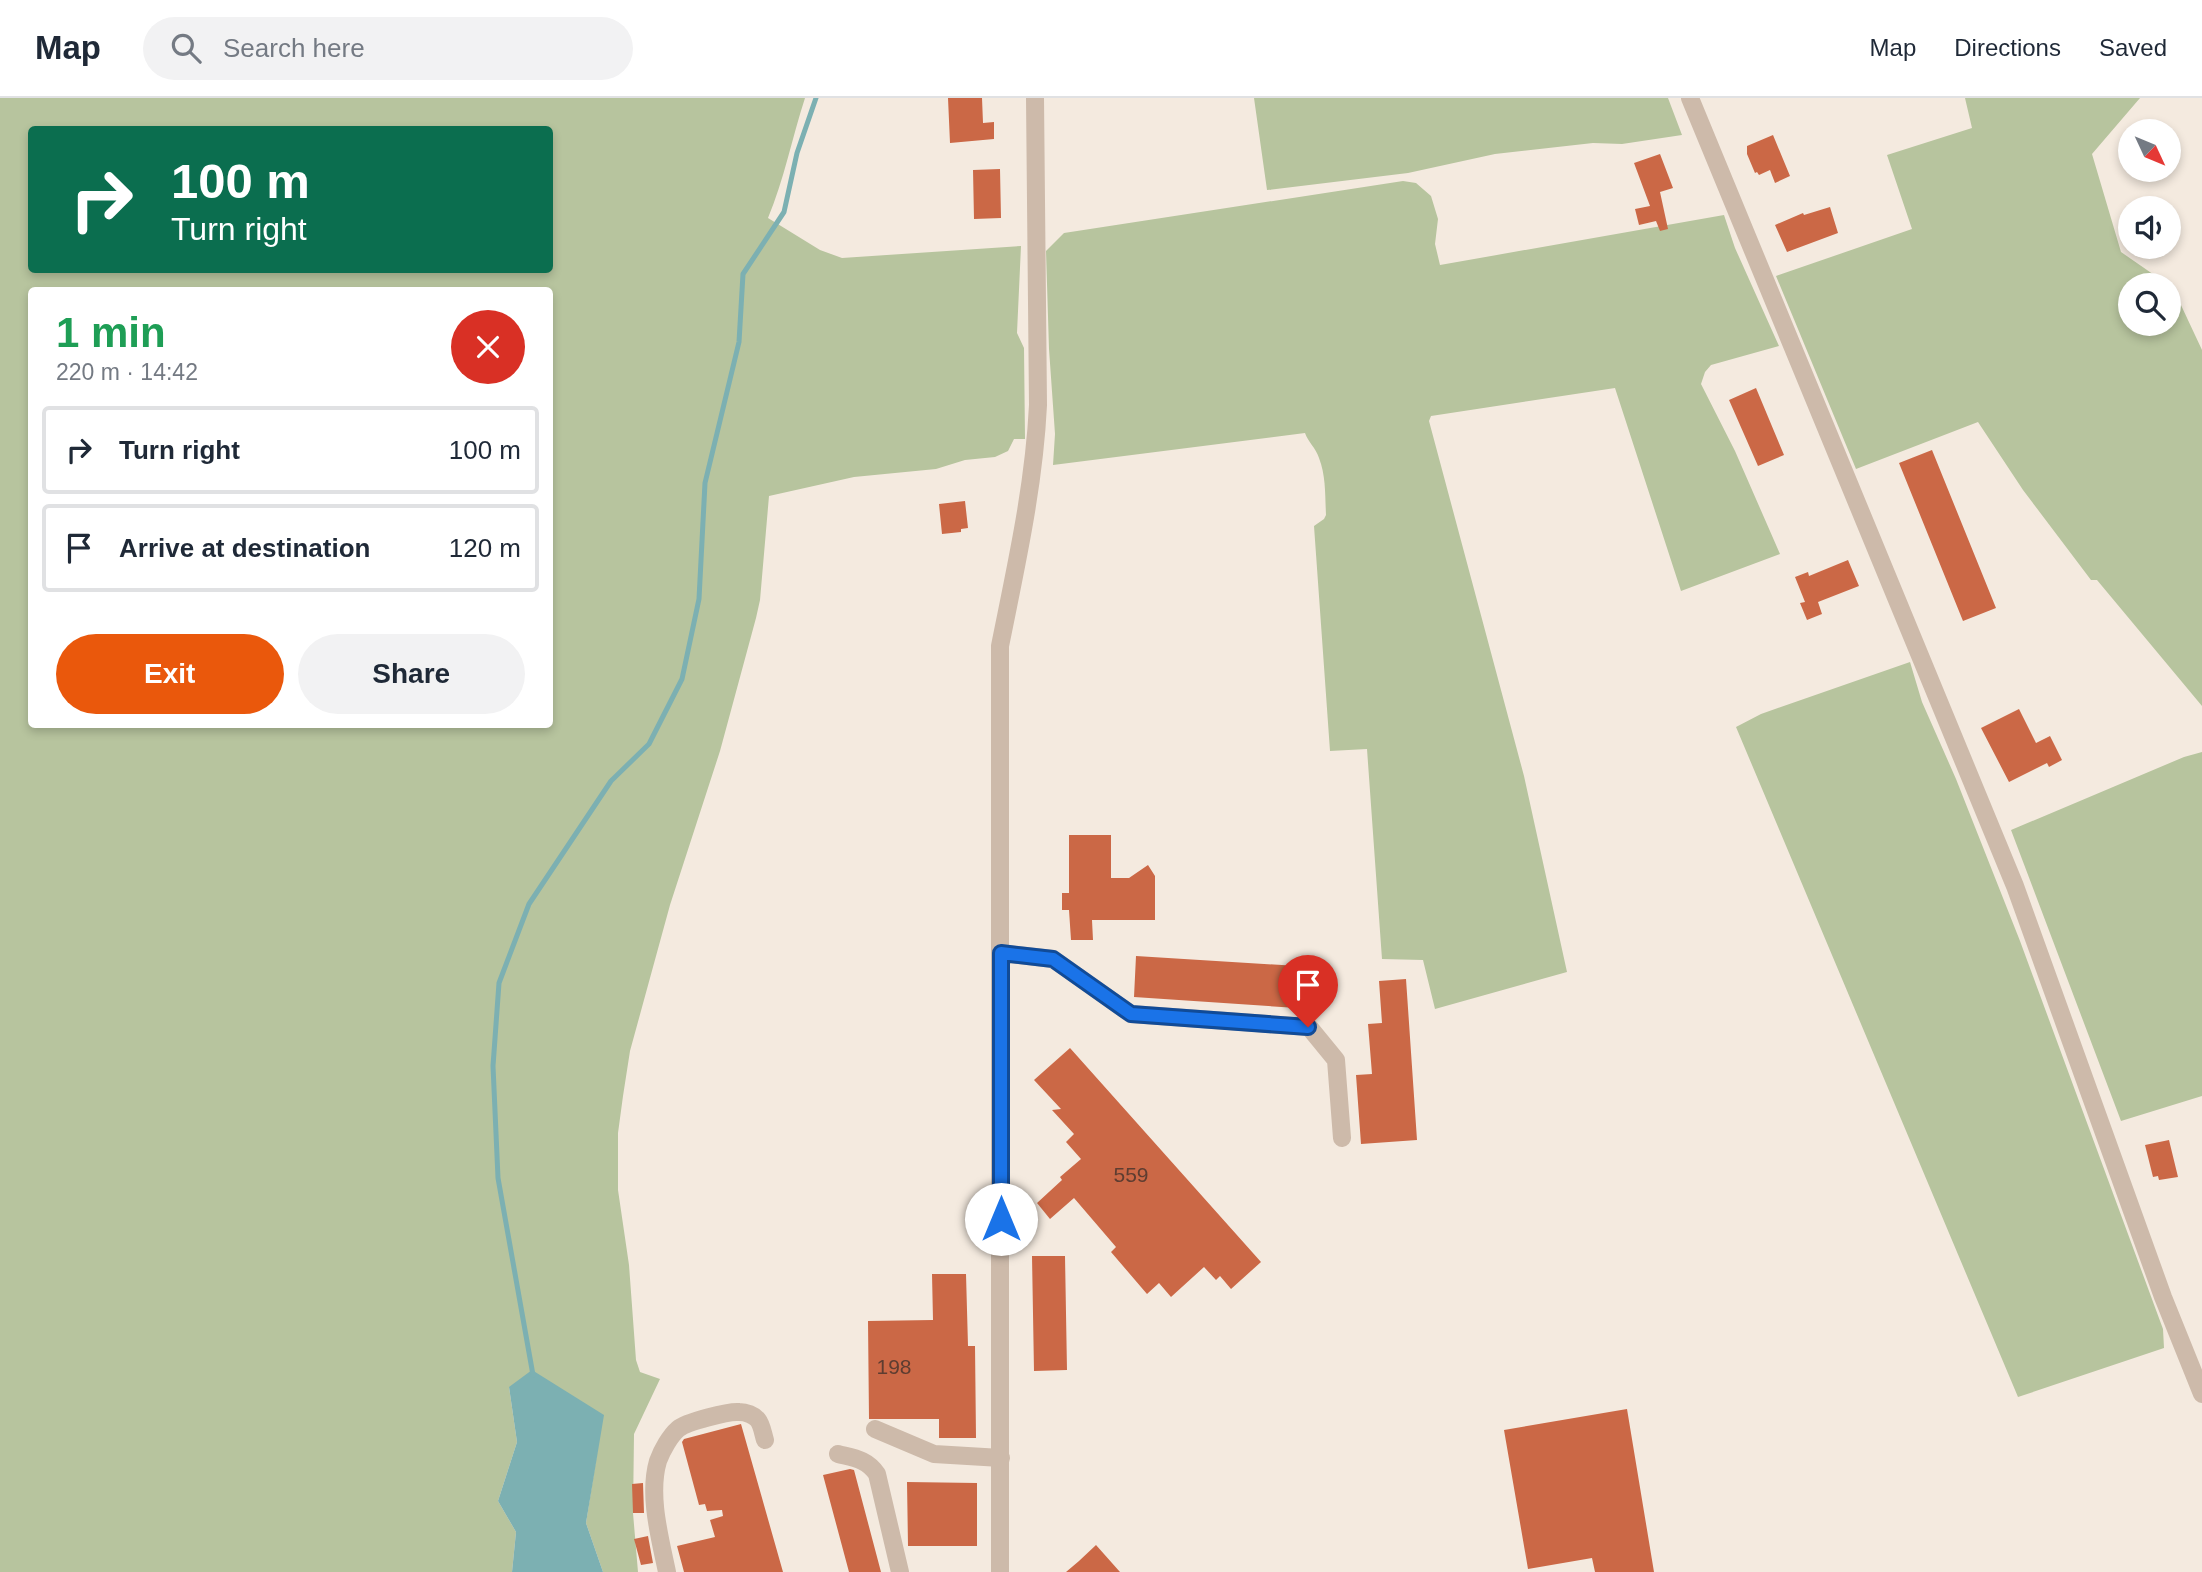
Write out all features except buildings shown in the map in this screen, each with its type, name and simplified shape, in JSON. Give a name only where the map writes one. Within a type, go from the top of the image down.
[{"type":"street","points":[[1000,1572],[1000,646],[1029,505],[1035,456],[1038,405],[1035,98]]},
{"type":"street","points":[[1690,98],[2015,886],[2163,1297],[2202,1394]]},
{"type":"street","points":[[1001,953],[1053,959],[1131,1014],[1308,1027],[1336,1060],[1342,1138]]},
{"type":"street","points":[[667,1572],[655,1482],[659,1460],[669,1440],[678,1428],[687,1424],[737,1411],[752,1415],[760,1421],[765,1440]]},
{"type":"street","points":[[875,1429],[934,1454],[1000,1458]]},
{"type":"street","points":[[838,1454],[862,1460],[871,1465],[877,1474],[900,1572]]},
{"type":"green space","points":[[0,98],[805,98],[768,218],[820,250],[842,258],[1021,246],[1017,333],[1024,348],[1025,439],[1014,439],[1008,451],[995,457],[965,460],[936,469],[854,477],[769,496],[756,618],[720,751],[670,905],[630,1051],[618,1133],[618,1190],[629,1265],[636,1360],[640,1372],[660,1379],[634,1434],[633,1513],[638,1572],[603,1572],[586,1523],[603,1415],[509,1387],[517,1442],[498,1501],[516,1532],[512,1572],[0,1572]]},
{"type":"green space","points":[[1254,98],[1668,98],[1682,135],[1622,144],[1593,143],[1495,154],[1408,173],[1267,190]]},
{"type":"green space","points":[[1965,98],[2140,98],[2122,119],[2118,119],[2118,124],[2092,154],[2118,242],[2118,259],[2131,259],[2151,273],[2118,273],[2118,336],[2181,336],[2181,305],[2202,350],[2202,706],[2097,580],[2091,580],[2023,490],[1978,422],[1856,469],[1776,276],[1912,229],[1887,155],[1972,128]]},
{"type":"green space","points":[[1403,181],[1416,183],[1431,196],[1438,219],[1435,244],[1440,265],[1724,215],[1735,248],[1779,346],[1711,365],[1701,384],[1735,451],[1780,554],[1681,591],[1615,388],[1431,416],[1429,421],[1524,776],[1567,972],[1435,1009],[1423,960],[1382,959],[1367,749],[1330,751],[1314,526],[1326,515],[1325,486],[1319,458],[1305,433],[1053,465],[1055,434],[1046,251],[1064,233]]},
{"type":"green space","points":[[1910,662],[1922,702],[1956,779],[2020,941],[2163,1329],[2164,1348],[2018,1397],[1736,727],[1761,714]]},
{"type":"green space","points":[[2202,752],[2202,1096],[2121,1121],[2011,830],[2184,757]]},
{"type":"water","points":[[532,1370],[604,1415],[586,1523],[603,1572],[512,1572],[516,1532],[498,1501],[517,1442],[509,1387]]},
{"type":"waterway","points":[[533,1375],[498,1178],[493,1066],[499,983],[529,904],[611,781],[649,744],[682,679],[699,599],[705,483],[739,342],[743,274],[784,212],[797,153],[816,98]]},
{"type":"route","points":[[1001,1219],[1001,953],[1053,959],[1131,1014],[1308,1027]]}]
